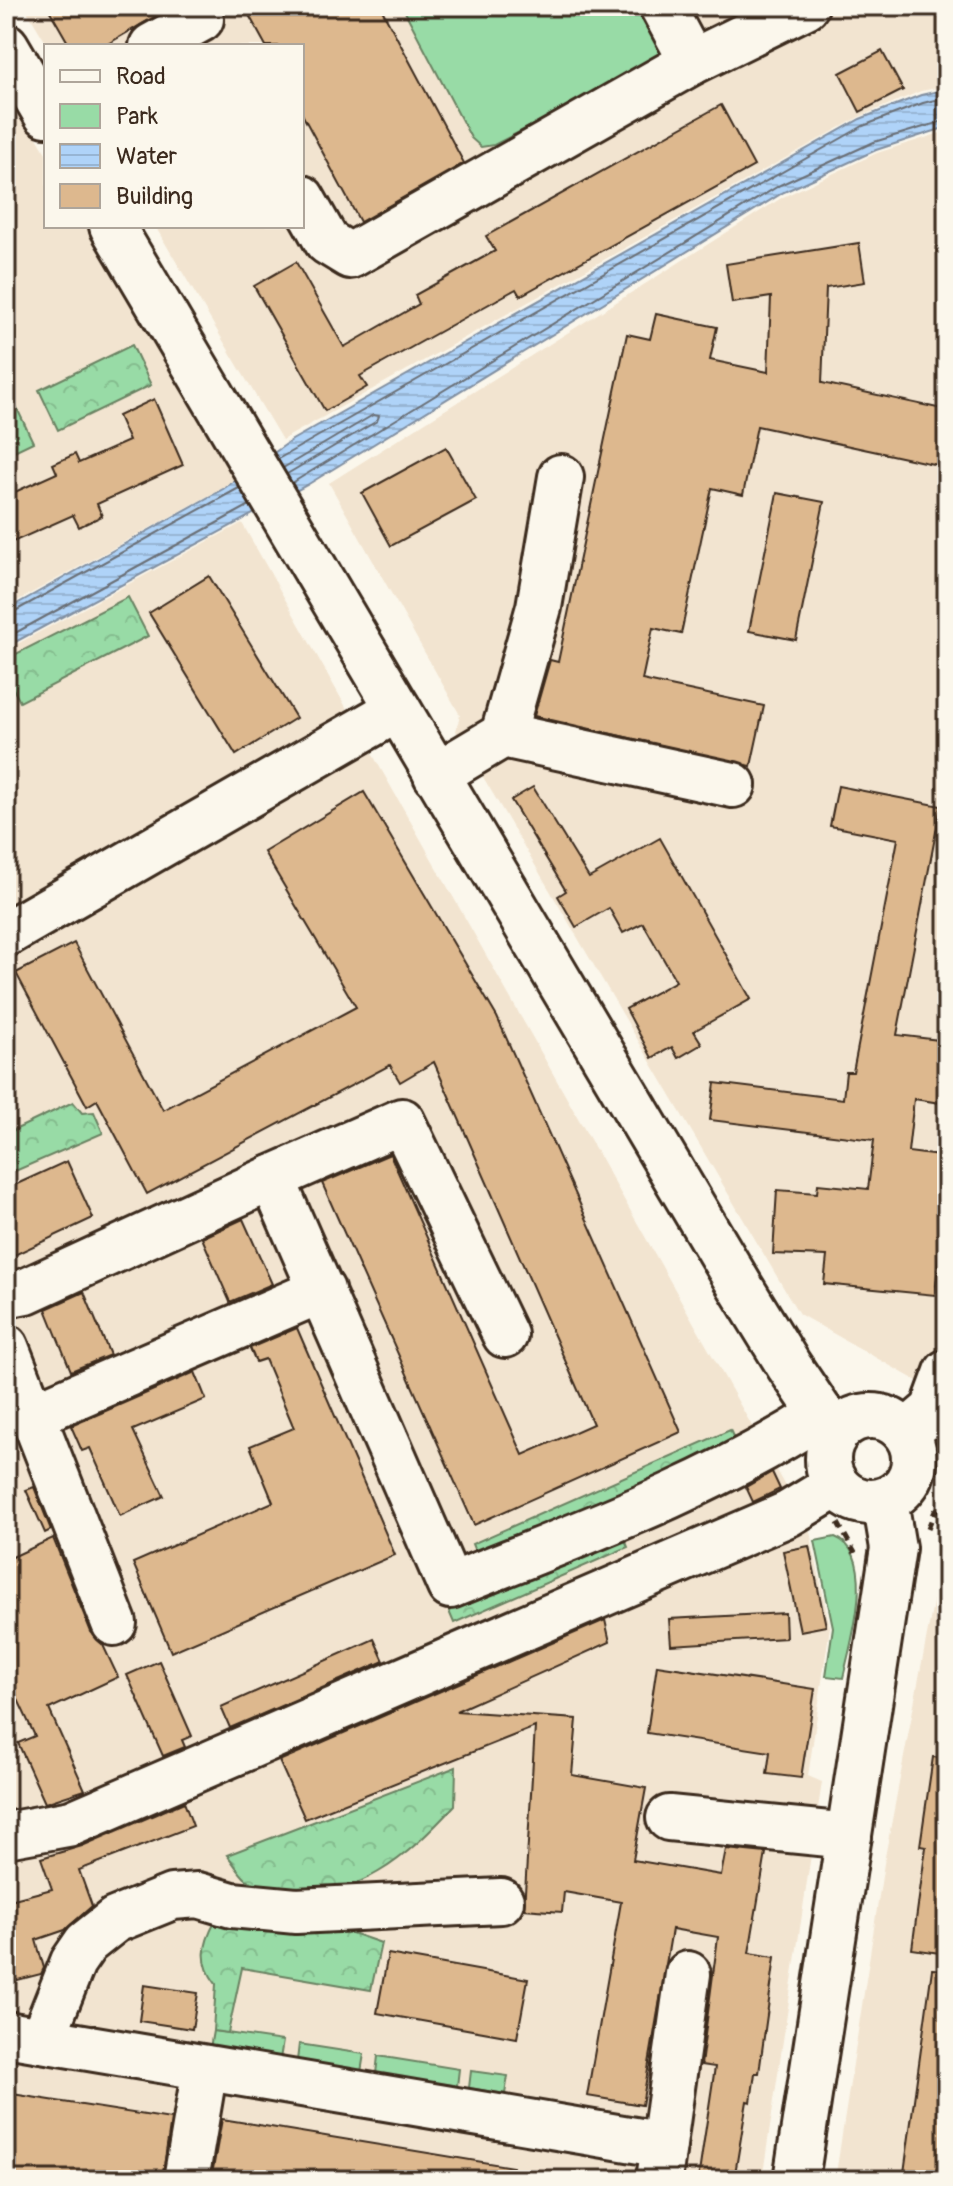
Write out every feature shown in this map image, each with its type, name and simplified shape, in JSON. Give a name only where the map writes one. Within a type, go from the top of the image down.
[{"type":"street","points":[[662,6],[692,62]]},
{"type":"street","points":[[304,202],[327,242],[350,256],[692,62],[806,6]]},
{"type":"street","points":[[157,44],[204,24]]},
{"type":"street","points":[[113,228],[780,1353],[828,1424],[828,1490]]},
{"type":"street","points":[[503,735],[539,607],[561,477]]},
{"type":"street","points":[[6,934],[398,709]]},
{"type":"street","points":[[436,775],[503,735],[733,785]]},
{"type":"street","points":[[6,1295],[26,1291],[402,1121],[505,1335]]},
{"type":"street","points":[[272,1178],[450,1586],[696,1487],[828,1424],[845,1424],[871,1415],[896,1423],[913,1470]]},
{"type":"street","points":[[33,1415],[322,1290]]},
{"type":"street","points":[[6,1347],[114,1623]]},
{"type":"street","points":[[796,2180],[893,1548],[913,1470],[947,1372]]},
{"type":"street","points":[[828,1490],[858,1501],[913,1470]]},
{"type":"street","points":[[6,1835],[72,1823],[788,1514],[828,1490]]},
{"type":"street","points":[[669,1818],[849,1836]]},
{"type":"street","points":[[501,1901],[296,1911],[232,1905],[198,1895],[172,1897],[115,1920],[86,1943],[24,2037],[205,2068],[661,2162],[688,1974]]},
{"type":"street","points":[[186,2180],[205,2068]]},
{"type":"path","points":[[828,1490],[858,1560]]},
{"type":"shaded area","points":[[24,6],[947,6],[947,86],[921,91],[859,117],[282,440],[156,228],[304,228],[304,44],[47,44]]},
{"type":"shaded area","points":[[6,85],[44,150],[44,228],[90,228],[237,480],[6,607]]},
{"type":"shaded area","points":[[947,131],[947,1398],[799,1314],[456,731],[460,715],[329,483],[783,197],[877,153]]},
{"type":"shaded area","points":[[242,523],[809,1527],[830,1627],[808,1776],[822,1782],[762,2180],[6,2180],[6,650]]},
{"type":"shaded area","points":[[947,1530],[947,2180],[835,2180],[885,1857]]},
{"type":"green space","points":[[402,6],[648,6],[665,48],[658,61],[494,145],[481,147],[471,138]]},
{"type":"green space","points":[[132,345],[151,385],[58,430],[39,390]]},
{"type":"green space","points":[[14,402],[33,442],[6,455],[6,406]]},
{"type":"green space","points":[[128,597],[148,636],[20,702],[6,675],[6,659]]},
{"type":"green space","points":[[73,1102],[82,1113],[94,1112],[103,1133],[6,1175],[6,1134]]},
{"type":"green space","points":[[730,1430],[740,1452],[481,1566],[472,1544]]},
{"type":"green space","points":[[619,1525],[628,1547],[454,1623],[445,1602]]},
{"type":"green space","points":[[835,1537],[848,1547],[856,1562],[859,1580],[855,1623],[843,1678],[826,1676],[833,1627],[815,1541]]},
{"type":"green space","points":[[456,1767],[455,1805],[399,1858],[356,1883],[308,1893],[267,1887],[246,1879],[227,1855]]},
{"type":"green space","points":[[250,1920],[349,1932],[381,1943],[371,1990],[242,1968],[228,2033],[213,2031],[216,1984],[205,1961],[208,1938],[215,1922]]},
{"type":"green space","points":[[213,2031],[283,2041],[280,2059],[210,2048]]},
{"type":"green space","points":[[299,2044],[364,2054],[361,2072],[297,2061]]},
{"type":"green space","points":[[378,2056],[459,2069],[457,2086],[376,2074]]},
{"type":"green space","points":[[471,2071],[508,2076],[505,2094],[469,2088]]},
{"type":"water","points":[[947,89],[947,127],[876,150],[784,192],[307,485],[6,647],[6,610],[223,489],[292,440],[860,119],[921,95]]},
{"type":"building","points":[[47,6],[173,6],[107,44],[69,44]]},
{"type":"building","points":[[244,6],[380,6],[464,163],[360,222],[304,118],[304,44],[265,44]]},
{"type":"building","points":[[882,51],[903,90],[860,112],[840,73]]},
{"type":"building","points":[[721,105],[754,166],[520,296],[516,289],[360,376],[367,387],[325,411],[254,286],[296,262],[344,347],[419,304],[415,295],[495,251],[486,236]]},
{"type":"building","points":[[859,243],[865,282],[826,288],[822,383],[947,410],[947,467],[757,426],[743,495],[712,488],[681,634],[653,628],[642,680],[764,706],[751,766],[534,716],[550,660],[558,662],[627,334],[650,339],[656,314],[717,327],[710,360],[768,372],[771,297],[732,303],[726,264]]},
{"type":"building","points":[[154,399],[183,465],[97,504],[102,516],[79,527],[73,515],[6,545],[6,496],[57,473],[53,464],[75,454],[79,463],[129,441],[118,416]]},
{"type":"building","points":[[446,447],[476,500],[391,546],[362,493]]},
{"type":"building","points":[[777,493],[824,502],[796,640],[749,631]]},
{"type":"building","points":[[209,576],[296,718],[236,755],[149,613]]},
{"type":"building","points":[[838,786],[941,806],[897,1035],[947,1041],[947,1104],[914,1099],[908,1152],[947,1157],[947,1202],[944,1202],[935,1295],[824,1284],[827,1256],[773,1254],[777,1190],[817,1193],[818,1184],[868,1189],[874,1140],[710,1120],[715,1083],[843,1099],[846,1072],[853,1072],[898,839],[830,826]]},
{"type":"building","points":[[533,787],[589,878],[660,838],[751,999],[694,1031],[702,1044],[678,1058],[672,1047],[652,1058],[626,1009],[676,981],[643,923],[623,933],[609,908],[576,927],[558,896],[566,891],[511,800]]},
{"type":"building","points":[[364,792],[497,1017],[681,1432],[474,1525],[322,1183],[390,1154],[523,1455],[593,1424],[434,1062],[400,1082],[390,1065],[147,1194],[97,1100],[87,1106],[16,973],[74,943],[163,1110],[356,1007],[264,852]]},
{"type":"building","points":[[67,1161],[93,1218],[6,1259],[6,1189]]},
{"type":"building","points":[[243,1219],[272,1284],[230,1302],[202,1238]]},
{"type":"building","points":[[84,1292],[110,1355],[71,1371],[46,1309]]},
{"type":"building","points":[[297,1328],[395,1555],[171,1652],[133,1563],[273,1502],[250,1446],[294,1428],[265,1359],[256,1362],[250,1348]]},
{"type":"building","points":[[195,1372],[206,1399],[133,1430],[164,1496],[120,1516],[90,1448],[82,1451],[71,1426]]},
{"type":"building","points":[[772,1472],[780,1489],[753,1502],[746,1487]]},
{"type":"building","points":[[34,1487],[51,1530],[45,1533],[26,1490]]},
{"type":"building","points":[[53,1538],[91,1632],[103,1645],[118,1677],[49,1709],[85,1790],[45,1803],[18,1743],[35,1736],[15,1693],[6,1697],[6,1560]]},
{"type":"building","points":[[809,1546],[826,1626],[800,1631],[783,1551]]},
{"type":"building","points":[[785,1613],[786,1638],[671,1645],[669,1619]]},
{"type":"building","points":[[605,1620],[610,1642],[456,1711],[577,1719],[572,1775],[646,1788],[633,1860],[721,1875],[726,1849],[766,1853],[749,1953],[775,1957],[759,2073],[755,2073],[751,2102],[747,2101],[734,2180],[698,2180],[715,2067],[701,2065],[718,1937],[672,1929],[642,2105],[587,2096],[621,1902],[564,1892],[562,1912],[524,1909],[535,1727],[305,1819],[279,1761]]},
{"type":"building","points":[[374,1639],[384,1661],[230,1728],[221,1707]]},
{"type":"building","points":[[159,1661],[192,1736],[182,1740],[185,1747],[163,1756],[127,1675]]},
{"type":"building","points":[[657,1665],[815,1689],[801,1778],[767,1774],[770,1752],[647,1733]]},
{"type":"building","points":[[933,1757],[947,1758],[947,1954],[912,1949],[926,1847],[920,1846]]},
{"type":"building","points":[[184,1802],[193,1826],[79,1870],[92,1906],[65,1930],[36,1940],[44,1968],[41,1974],[6,1983],[6,1901],[52,1889],[41,1858],[82,1846]]},
{"type":"building","points":[[388,1954],[528,1979],[517,2038],[377,2013]]},
{"type":"building","points":[[932,1969],[947,1970],[947,2180],[903,2180]]},
{"type":"building","points":[[144,1985],[198,1993],[192,2029],[139,2021]]},
{"type":"building","points":[[6,2093],[171,2119],[162,2180],[6,2180]]},
{"type":"building","points":[[222,2119],[513,2167],[512,2180],[211,2180]]}]
